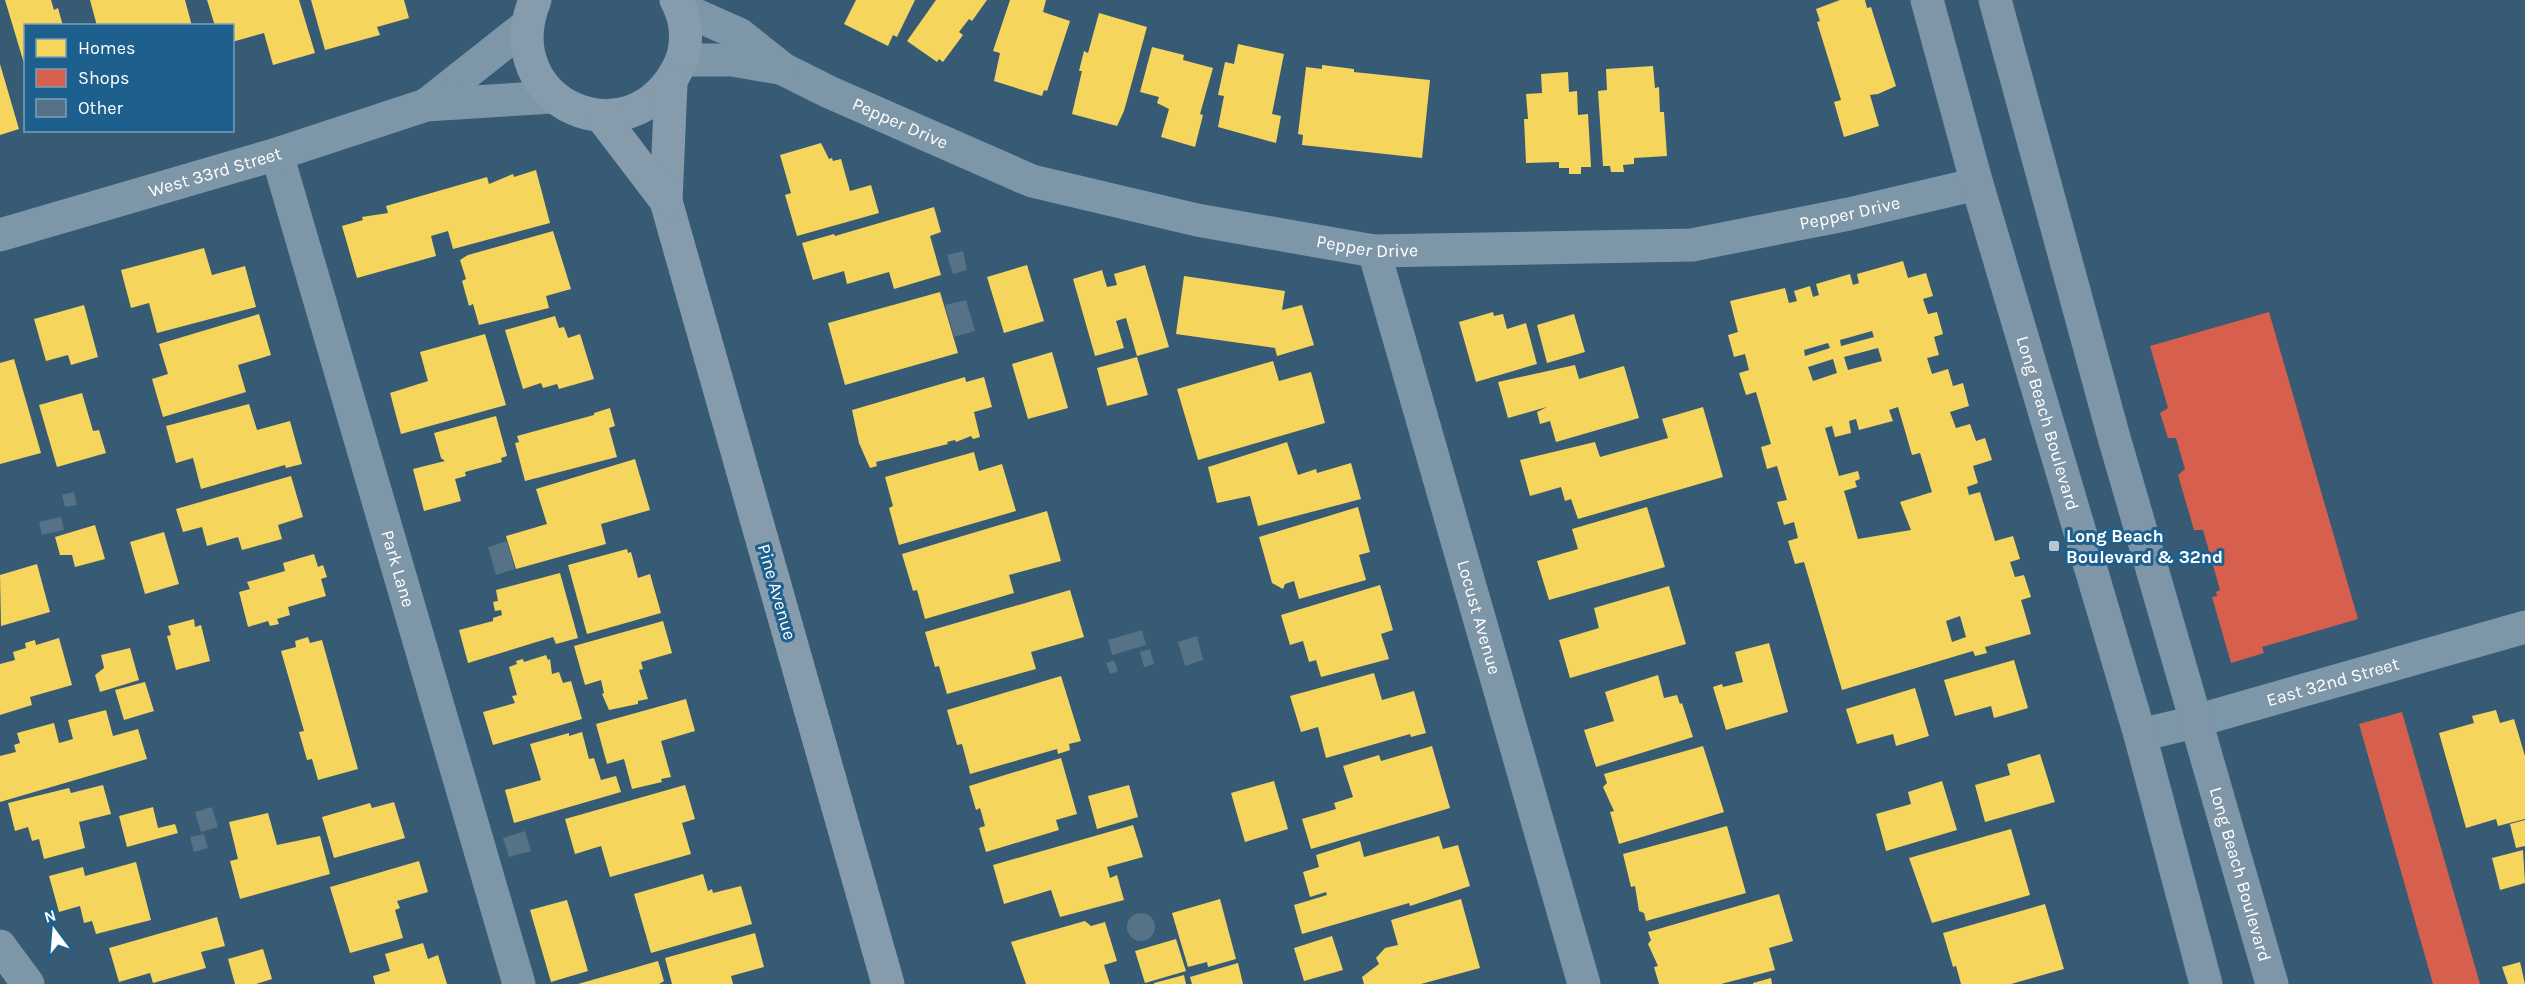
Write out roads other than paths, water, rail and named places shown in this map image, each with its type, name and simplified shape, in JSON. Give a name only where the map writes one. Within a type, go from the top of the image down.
[{"type":"main road","name":"Long Beach Boulevard","points":[[1928,0],[1977,184],[2140,735],[2206,984]]},
{"type":"main road","name":"Long Beach Boulevard","points":[[1995,0],[2113,434],[2272,984]]},
{"type":"street","name":"Pepper Drive","points":[[678,4],[739,34],[783,69],[829,92],[1032,181],[1197,220],[1374,251],[1692,245],[1849,214],[1977,184]]},
{"type":"street","name":"Pine Avenue","points":[[678,4],[686,33],[677,71],[666,201],[888,984]]},
{"type":"street","points":[[532,7],[527,53],[536,77],[553,97],[576,111],[602,117],[628,113],[652,102],[677,71]]},
{"type":"street","name":"West 33rd Street","points":[[426,105],[532,7]]},
{"type":"street","name":"Pepper Drive","points":[[677,71],[732,60],[783,69]]},
{"type":"street","name":"West 33rd Street","points":[[0,235],[277,154],[426,105],[553,97]]},
{"type":"street","name":"Pine Avenue","points":[[602,117],[666,201]]},
{"type":"street","name":"Park Lane","points":[[277,154],[519,984]]},
{"type":"street","name":"Locust Avenue","points":[[1374,251],[1584,984]]},
{"type":"street","name":"East 32nd Street","points":[[2140,735],[2525,627]]},
{"type":"street","points":[[0,946],[28,984]]},
{"type":"place","name":"Long Beach Boulevard & 32nd","points":[[2054,546]]}]
